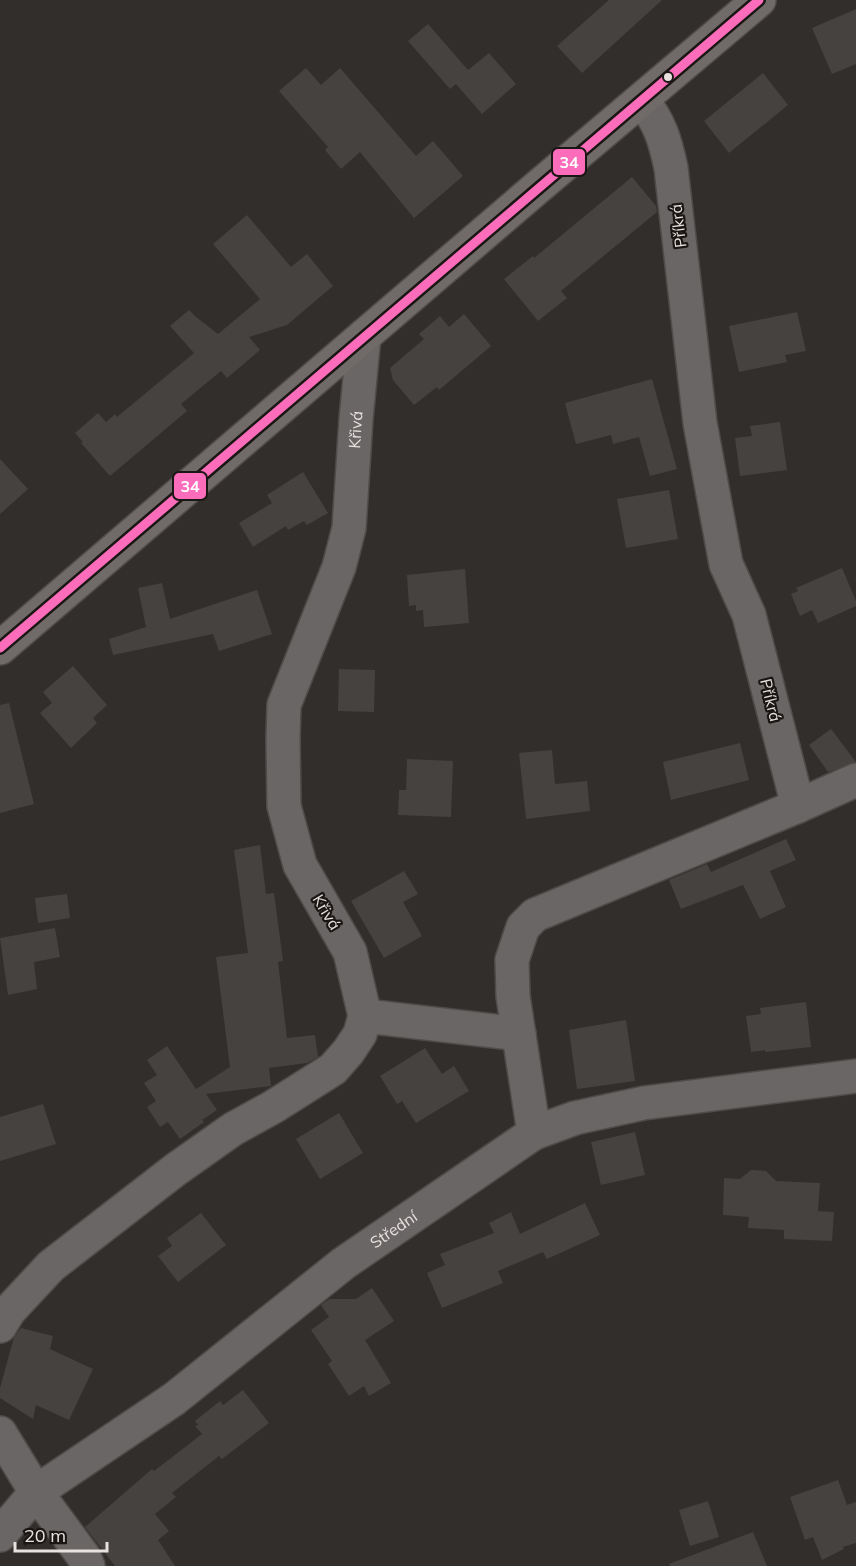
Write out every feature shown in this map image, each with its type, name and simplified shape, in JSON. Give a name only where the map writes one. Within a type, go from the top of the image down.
[{"type":"street","points":[[0,648],[759,0]]},
{"type":"street","name":"Příkrá","points":[[642,100],[656,118],[665,139],[671,168],[700,423],[726,564],[749,615],[798,806]]},
{"type":"street","name":"Křivá","points":[[364,336],[349,528],[339,567],[284,705],[283,739],[284,806],[300,865],[350,952],[365,1016]]},
{"type":"street","points":[[534,1133],[513,996],[512,960],[523,927],[535,915],[856,780]]},
{"type":"street","points":[[0,1326],[9,1311],[51,1266],[214,1143],[333,1069],[360,1034],[365,1016],[519,1034]]},
{"type":"street","name":"Střední","points":[[0,1535],[36,1492],[174,1399],[344,1263],[534,1133],[575,1118],[644,1103],[856,1076]]},
{"type":"street","points":[[0,1433],[36,1492],[84,1557],[88,1566]]},
{"type":"building","points":[[609,0],[662,0],[582,73],[557,46]]},
{"type":"building","points":[[856,9],[856,64],[832,74],[812,28]]},
{"type":"building","points":[[428,24],[468,70],[489,53],[516,84],[482,114],[456,84],[450,89],[408,41]]},
{"type":"building","points":[[306,68],[321,85],[340,68],[416,156],[433,141],[463,176],[414,218],[360,152],[341,169],[325,150],[328,147],[279,91]]},
{"type":"building","points":[[763,73],[788,105],[729,153],[704,121]]},
{"type":"building","points":[[632,177],[656,206],[657,212],[561,291],[567,298],[538,321],[504,279],[533,256],[534,258]]},
{"type":"building","points":[[247,215],[291,267],[307,254],[333,286],[287,325],[249,337],[260,350],[227,378],[221,371],[181,404],[187,411],[110,476],[75,433],[98,413],[106,422],[115,414],[117,417],[194,353],[170,326],[189,310],[218,334],[260,299],[213,244]]},
{"type":"building","points":[[797,312],[806,351],[785,355],[787,362],[739,372],[729,326]]},
{"type":"building","points":[[464,314],[491,346],[439,390],[437,387],[414,405],[393,380],[390,368],[424,339],[419,334],[440,316],[449,327]]},
{"type":"building","points":[[652,379],[677,469],[650,476],[639,437],[613,444],[611,435],[576,444],[565,403]]},
{"type":"building","points":[[780,422],[787,470],[740,476],[735,438],[752,436],[750,426]]},
{"type":"building","points":[[0,459],[28,489],[0,514]]},
{"type":"building","points":[[303,472],[328,513],[307,525],[304,521],[288,530],[286,526],[253,547],[239,523],[272,503],[267,495]]},
{"type":"building","points":[[669,490],[678,539],[626,548],[617,499]]},
{"type":"building","points":[[842,568],[856,606],[818,623],[812,610],[800,616],[791,594],[798,591],[796,588]]},
{"type":"building","points":[[465,569],[469,623],[424,627],[423,610],[416,611],[416,605],[409,606],[407,575]]},
{"type":"building","points":[[162,583],[170,619],[257,590],[272,634],[219,651],[213,634],[113,655],[109,639],[146,627],[138,588]]},
{"type":"building","points":[[73,666],[107,705],[93,718],[97,723],[71,748],[40,713],[52,703],[43,692]]},
{"type":"building","points":[[339,669],[375,670],[374,712],[338,711]]},
{"type":"building","points":[[9,703],[34,804],[0,813],[0,705]]},
{"type":"building","points":[[831,729],[856,762],[828,772],[809,745]]},
{"type":"building","points":[[740,743],[749,780],[671,800],[663,762]]},
{"type":"building","points":[[552,750],[555,784],[587,781],[590,811],[526,819],[519,753]]},
{"type":"building","points":[[407,759],[453,761],[451,817],[398,815],[399,790],[406,790]]},
{"type":"building","points":[[786,839],[796,860],[770,871],[786,907],[760,919],[743,885],[681,909],[669,880],[707,864],[711,872]]},
{"type":"building","points":[[260,845],[266,894],[274,893],[283,961],[278,962],[287,1038],[315,1035],[318,1057],[307,1063],[269,1068],[271,1086],[206,1094],[217,1110],[180,1139],[168,1122],[160,1127],[147,1107],[156,1101],[144,1083],[157,1075],[147,1060],[167,1046],[196,1089],[230,1067],[216,957],[248,953],[234,850]]},
{"type":"building","points":[[404,871],[418,894],[403,902],[422,936],[384,958],[351,901]]},
{"type":"building","points":[[67,894],[70,918],[38,923],[35,898]]},
{"type":"building","points":[[55,928],[60,957],[34,962],[37,989],[8,995],[0,938]]},
{"type":"building","points":[[806,1002],[811,1047],[751,1052],[746,1016],[761,1014],[760,1008]]},
{"type":"building","points":[[626,1020],[635,1081],[577,1089],[569,1030]]},
{"type":"building","points":[[425,1048],[442,1074],[454,1066],[469,1091],[416,1123],[402,1101],[397,1104],[380,1076]]},
{"type":"building","points":[[43,1104],[56,1144],[0,1161],[0,1117]]},
{"type":"building","points":[[339,1113],[363,1153],[320,1179],[296,1139]]},
{"type":"building","points":[[635,1132],[645,1175],[601,1185],[591,1142]]},
{"type":"building","points":[[751,1170],[766,1171],[776,1181],[820,1183],[818,1211],[834,1212],[832,1241],[784,1239],[784,1230],[748,1228],[749,1217],[723,1215],[724,1178],[740,1179]]},
{"type":"building","points":[[585,1203],[600,1235],[547,1259],[543,1252],[498,1271],[503,1283],[442,1308],[427,1273],[445,1265],[440,1254],[494,1233],[489,1223],[511,1212],[520,1234]]},
{"type":"building","points":[[201,1213],[226,1245],[178,1282],[158,1256],[172,1246],[167,1238]]},
{"type":"building","points":[[372,1288],[394,1321],[365,1340],[391,1383],[369,1396],[364,1386],[349,1396],[328,1364],[332,1361],[311,1330],[329,1317],[321,1305],[329,1299],[356,1299]]},
{"type":"building","points":[[21,1328],[53,1336],[50,1349],[93,1369],[69,1420],[36,1405],[33,1419],[0,1398],[0,1388],[14,1337]]},
{"type":"building","points":[[243,1390],[269,1423],[222,1459],[219,1456],[172,1493],[176,1497],[155,1514],[169,1531],[158,1540],[175,1566],[115,1566],[85,1527],[152,1469],[154,1471],[202,1434],[195,1426],[198,1425],[195,1421],[220,1401],[223,1405]]},
{"type":"building","points":[[838,1480],[847,1505],[856,1502],[856,1543],[843,1547],[844,1549],[822,1560],[813,1537],[805,1540],[790,1497]]},
{"type":"building","points":[[708,1501],[719,1537],[690,1546],[679,1510]]},
{"type":"building","points":[[753,1532],[767,1566],[670,1566],[669,1564]]},
{"type":"transit line","name":"34","points":[[0,648],[759,0]]}]
